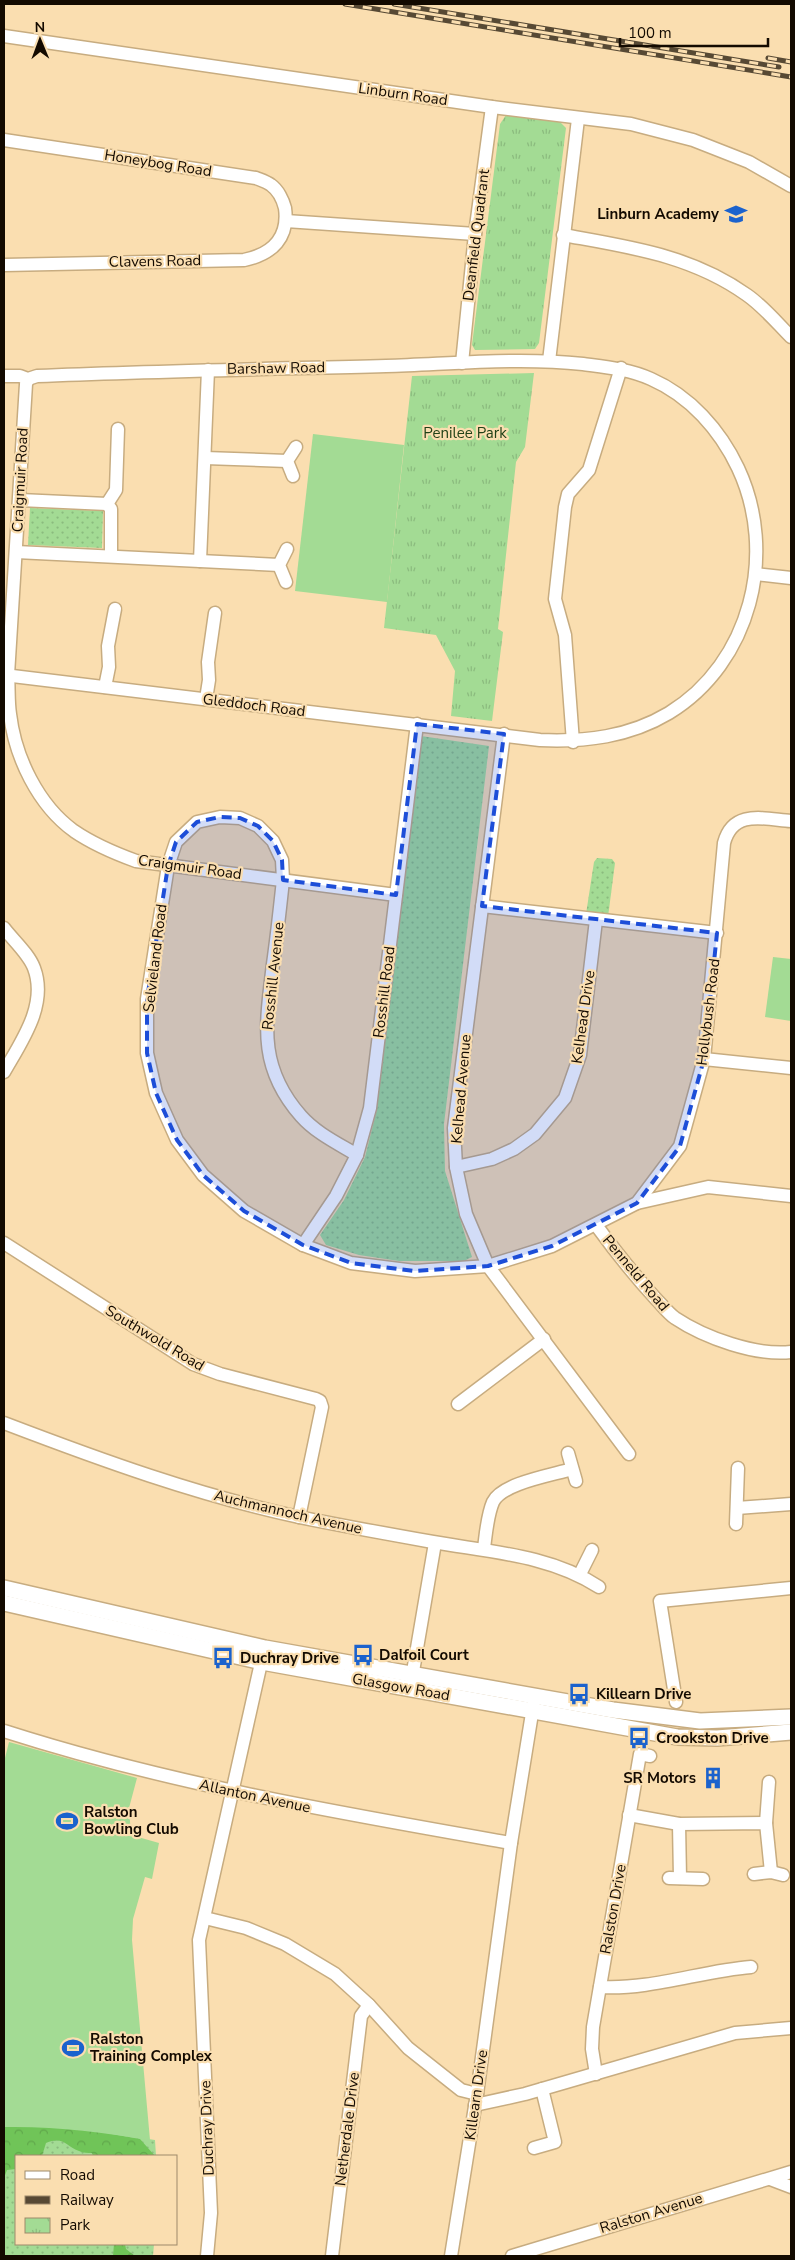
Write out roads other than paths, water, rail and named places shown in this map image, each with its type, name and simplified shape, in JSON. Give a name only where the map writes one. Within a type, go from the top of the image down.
[{"type":"main road","name":"Glasgow Road","points":[[4,1588],[263,1655]]},
{"type":"main road","name":"Glasgow Road","points":[[4,1603],[263,1655],[534,1704],[683,1737],[709,1738],[755,1727]]},
{"type":"main road","name":"Glasgow Road","points":[[534,1704],[678,1719],[723,1721],[755,1727]]},
{"type":"main road","points":[[755,1727],[791,1717]]},
{"type":"main road","points":[[755,1727],[791,1732]]},
{"type":"street","name":"Linburn Road","points":[[4,36],[492,107],[631,124],[693,140],[749,162],[791,186]]},
{"type":"street","name":"Deanfield Quadrant","points":[[462,363],[475,234],[492,107]]},
{"type":"street","points":[[549,361],[578,119]]},
{"type":"street","name":"Honeybog Road","points":[[4,140],[256,178],[272,186],[284,200],[286,221]]},
{"type":"street","points":[[286,221],[475,234]]},
{"type":"street","name":"Clavens Road","points":[[4,265],[244,260],[272,249],[282,237],[286,221]]},
{"type":"street","points":[[564,235],[656,252],[700,268],[747,295],[791,337]]},
{"type":"street","name":"Barshaw Road","points":[[4,376],[20,376],[28,379],[37,376],[208,370],[549,361],[621,368],[651,379],[682,397],[707,420],[727,444],[743,478],[752,508],[757,549],[756,574]]},
{"type":"street","points":[[573,742],[565,635],[555,599],[565,507],[568,494],[589,470],[621,368]]},
{"type":"street","points":[[200,561],[208,370]]},
{"type":"street","name":"Craigmuir Road","points":[[28,379],[26,384],[20,500],[6,675],[15,740],[24,765],[37,791],[52,810],[73,830],[105,849],[136,861],[396,895]]},
{"type":"street","points":[[107,504],[116,490],[118,428]]},
{"type":"street","points":[[287,461],[296,447]]},
{"type":"street","points":[[205,458],[287,461]]},
{"type":"street","points":[[287,461],[292,476]]},
{"type":"street","points":[[20,500],[107,504],[111,509],[111,556]]},
{"type":"street","points":[[4,526],[17,527]]},
{"type":"street","points":[[286,582],[279,564],[287,549]]},
{"type":"street","points":[[16,552],[279,564]]},
{"type":"street","points":[[756,574],[791,578]]},
{"type":"street","name":"Gleddoch Road","points":[[6,675],[504,734],[540,740],[573,742],[596,740],[650,723],[670,712],[701,687],[720,665],[744,626],[756,574]]},
{"type":"street","points":[[105,687],[109,667],[108,646],[115,609]]},
{"type":"street","points":[[206,699],[209,680],[208,662],[215,613]]},
{"type":"street","name":"Rosshill Road","points":[[303,1245],[336,1196],[357,1154],[370,1108],[417,724]]},
{"type":"street","name":"Kelhead Avenue","points":[[504,734],[454,1128],[456,1167],[466,1214],[488,1266],[629,1454]]},
{"type":"street","name":"Selvieland Road","points":[[283,880],[282,860],[273,841],[258,826],[240,818],[220,816],[197,822],[176,842],[168,866],[147,999],[147,1053],[156,1092],[177,1140],[203,1176],[244,1211],[303,1245],[351,1263],[415,1271],[488,1266]]},
{"type":"street","name":"Hollybush Road","points":[[488,1266],[552,1246],[636,1203],[680,1146],[704,1059],[724,843],[727,831],[734,823],[750,818],[791,821]]},
{"type":"street","name":"Rosshill Avenue","points":[[283,880],[266,1018],[271,1063],[280,1084],[300,1116],[320,1134],[357,1154]]},
{"type":"street","points":[[482,906],[717,933]]},
{"type":"street","name":"Kelhead Drive","points":[[456,1167],[492,1159],[514,1149],[535,1134],[565,1098],[580,1055],[596,920]]},
{"type":"street","points":[[4,928],[34,968],[37,988],[35,1012],[4,1072]]},
{"type":"street","points":[[704,1059],[791,1068]]},
{"type":"street","points":[[636,1203],[708,1187],[791,1196]]},
{"type":"street","name":"Penneld Road","points":[[596,1225],[631,1272],[674,1318],[716,1339],[746,1348],[782,1353],[791,1352]]},
{"type":"street","name":"Southwold Road","points":[[4,1243],[193,1364],[220,1374],[316,1398],[320,1401],[322,1407],[299,1517]]},
{"type":"street","points":[[458,1404],[544,1339]]},
{"type":"street","name":"Auchmannoch Avenue","points":[[4,1422],[111,1463],[170,1483],[299,1517],[435,1542],[484,1548],[560,1567],[580,1574],[599,1588]]},
{"type":"street","points":[[484,1548],[494,1500],[503,1491],[516,1486],[574,1475],[568,1454]]},
{"type":"street","points":[[736,1524],[738,1468]]},
{"type":"street","points":[[736,1508],[791,1504]]},
{"type":"street","points":[[411,1681],[435,1542]]},
{"type":"street","points":[[580,1574],[592,1550]]},
{"type":"street","points":[[676,1702],[660,1601],[791,1588]]},
{"type":"street","name":"Duchray Drive","points":[[207,2256],[210,2213],[199,1940],[263,1655]]},
{"type":"street","name":"Killearn Drive","points":[[451,2256],[476,2100],[511,1843],[534,1704]]},
{"type":"street","name":"Allanton Avenue","points":[[4,1731],[91,1758],[233,1792],[511,1843]]},
{"type":"street","name":"Ralston Drive","points":[[596,2074],[592,2049],[600,1987],[629,1815],[640,1754],[650,1756]]},
{"type":"street","points":[[754,1874],[777,1874],[766,1823],[769,1782]]},
{"type":"street","points":[[629,1815],[679,1824],[766,1823]]},
{"type":"street","points":[[679,1824],[675,1878],[703,1879]]},
{"type":"street","points":[[205,1918],[246,1928],[285,1944],[334,1974],[369,2005],[408,2048],[476,2100],[525,2094],[735,2033],[791,2028]]},
{"type":"street","points":[[600,1987],[623,1988],[731,1963],[752,1967]]},
{"type":"street","name":"Netherdale Drive","points":[[332,2256],[361,2016],[369,2005]]},
{"type":"street","points":[[534,2148],[555,2142],[542,2089]]},
{"type":"street","name":"Ralston Avenue","points":[[512,2256],[791,2172]]},
{"type":"street","points":[[770,2179],[791,2187]]},
{"type":"railway","points":[[345,4],[791,77]]},
{"type":"railway","points":[[394,4],[779,67]]},
{"type":"railway","points":[[768,58],[791,62]]},
{"type":"place","name":"Linburn Academy","points":[[736,214]]},
{"type":"place","name":"Dalfoil Court","points":[[363,1655]]},
{"type":"place","name":"Duchray Drive","points":[[223,1658]]},
{"type":"place","name":"Killearn Drive","points":[[579,1694]]},
{"type":"place","name":"Crookston Drive","points":[[639,1738]]},
{"type":"place","name":"SR Motors","points":[[713,1778]]},
{"type":"place","name":"Ralston Bowling Club","points":[[67,1821]]},
{"type":"place","name":"Ralston Training Complex","points":[[73,2048]]},
{"type":"park label","name":"Penilee Park","points":[[465,433]]}]
